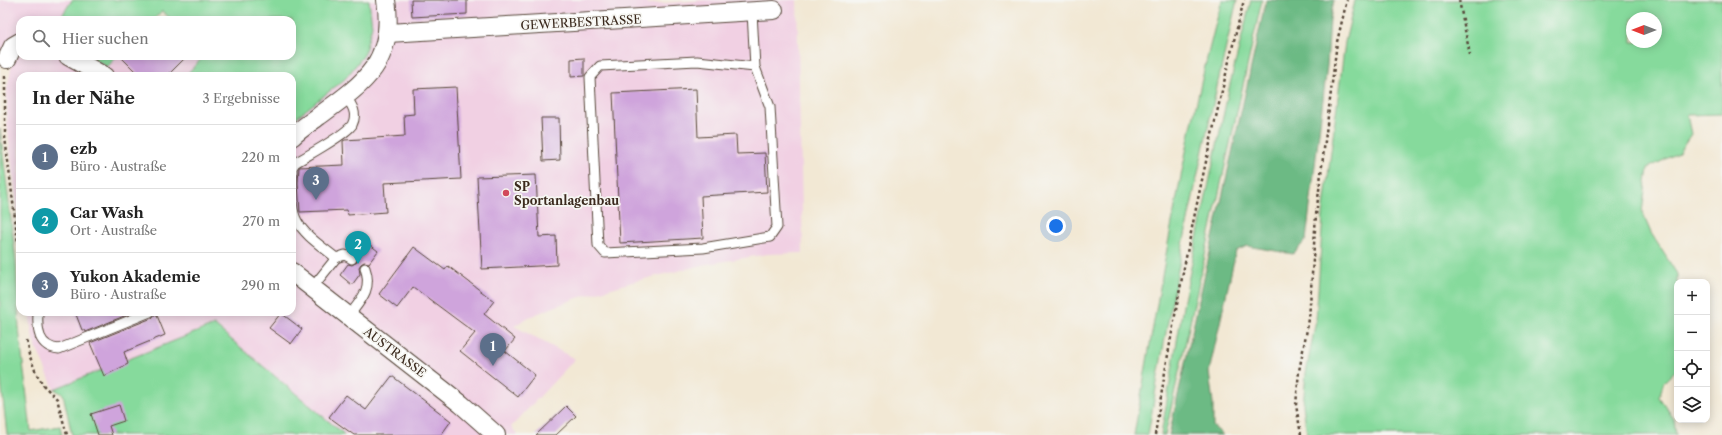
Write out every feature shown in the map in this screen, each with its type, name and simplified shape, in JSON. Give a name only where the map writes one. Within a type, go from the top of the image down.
[{"type":"street","points":[[296,134],[346,96],[369,76],[378,62],[388,33],[388,12],[386,0]]},
{"type":"street","name":"GEWERBESTRASSE","points":[[388,33],[774,10]]},
{"type":"street","points":[[7,59],[13,46],[16,44]]},
{"type":"street","points":[[75,60],[97,72]]},
{"type":"street","name":"AUSTRASSE","points":[[296,275],[461,404],[496,435]]},
{"type":"lane","points":[[752,12],[755,67],[770,107],[777,227],[770,237],[703,248],[605,253],[598,245],[590,77],[600,66],[697,61],[755,67]]},
{"type":"lane","points":[[296,162],[343,133],[352,124],[355,114],[353,105],[346,96]]},
{"type":"lane","points":[[296,218],[305,231],[336,258]]},
{"type":"lane","points":[[312,288],[336,258],[345,255],[352,259]]},
{"type":"lane","points":[[348,317],[366,292],[369,279],[365,268]]},
{"type":"lane","points":[[38,316],[41,341],[49,348],[58,350],[140,316]]},
{"type":"path","points":[[1155,435],[1179,291],[1224,82],[1244,0]]},
{"type":"path","points":[[1301,435],[1296,405],[1299,371],[1309,319],[1316,215],[1337,42],[1347,0]]},
{"type":"path","points":[[1459,0],[1470,54]]},
{"type":"path","points":[[7,59],[4,88],[5,137],[16,226]]},
{"type":"path","points":[[25,335],[28,354],[36,373],[44,386],[57,399],[67,435]]},
{"type":"shaded area","points":[[0,0],[72,0],[62,16],[16,16],[16,60],[95,60],[107,67],[114,60],[200,60],[189,72],[16,72],[16,198],[7,123],[7,88],[12,64],[0,56]]},
{"type":"shaded area","points":[[369,0],[646,0],[647,4],[709,0],[797,0],[803,253],[768,254],[707,264],[636,281],[577,298],[529,317],[514,326],[575,359],[511,427],[518,435],[345,435],[214,325],[54,389],[33,340],[30,316],[296,316],[296,118],[345,79],[372,26]]},
{"type":"green space","points":[[72,0],[369,0],[372,26],[364,55],[345,79],[296,118],[296,72],[189,72],[200,60],[296,60],[296,16],[168,16],[162,11],[157,16],[62,16]]},
{"type":"green space","points":[[1222,0],[1237,0],[1189,217],[1167,326],[1148,435],[1134,435],[1173,216],[1195,108]]},
{"type":"green space","points":[[1251,0],[1262,0],[1165,435],[1161,435],[1184,300],[1230,84]]},
{"type":"green space","points":[[1266,0],[1334,0],[1330,19],[1327,66],[1306,240],[1293,254],[1247,246],[1236,251],[1209,372],[1213,403],[1213,426],[1223,435],[1169,435]]},
{"type":"green space","points":[[1355,0],[1722,0],[1722,114],[1687,115],[1691,134],[1678,153],[1648,168],[1642,212],[1651,233],[1677,274],[1677,279],[1674,279],[1674,372],[1664,382],[1659,397],[1674,419],[1676,435],[1307,435],[1303,405],[1306,373],[1316,320],[1323,215],[1345,42]]},
{"type":"green space","points":[[95,60],[114,60],[107,67]]},
{"type":"green space","points":[[0,129],[16,261],[16,316],[18,316],[31,431],[60,426],[62,435],[7,435],[0,372]]},
{"type":"green space","points":[[214,325],[345,435],[72,435],[63,394],[54,389]]},
{"type":"building","points":[[411,0],[467,0],[467,14],[412,17]]},
{"type":"building","points":[[584,58],[584,76],[571,77],[571,59]]},
{"type":"building","points":[[124,60],[183,60],[171,72],[136,72]]},
{"type":"building","points":[[456,87],[461,179],[384,183],[386,212],[348,215],[347,210],[300,212],[298,183],[299,167],[344,165],[343,141],[345,140],[405,136],[404,115],[414,114],[413,89]]},
{"type":"building","points":[[696,89],[698,137],[736,135],[737,154],[765,153],[767,192],[701,196],[703,238],[620,243],[613,93]]},
{"type":"building","points":[[541,118],[559,118],[560,160],[543,161]]},
{"type":"building","points":[[536,175],[539,237],[556,236],[557,265],[482,269],[477,177]]},
{"type":"building","points":[[365,241],[378,251],[369,263],[364,262],[361,264],[359,267],[360,274],[352,285],[340,275],[348,264],[352,265],[357,262],[358,259],[356,254]]},
{"type":"building","points":[[414,247],[445,270],[448,266],[494,301],[484,314],[515,339],[505,351],[535,375],[518,397],[460,351],[475,333],[413,287],[397,308],[379,294]]},
{"type":"building","points":[[77,316],[124,316],[85,332],[82,330]]},
{"type":"building","points":[[154,316],[157,316],[165,335],[124,352],[128,364],[104,376],[90,343],[152,318]]},
{"type":"building","points":[[279,316],[285,316],[302,329],[291,344],[269,328]]},
{"type":"building","points":[[392,376],[451,421],[441,435],[354,435],[329,417],[346,395],[366,410]]},
{"type":"building","points":[[119,405],[124,421],[109,426],[112,435],[98,435],[91,414]]},
{"type":"building","points":[[566,406],[576,416],[556,435],[536,435]]},
{"type":"place","name":"SP Sportanlagenbau","points":[[506,193]]},
{"type":"place","name":"Yukon Akademie","points":[[316,200]]},
{"type":"place","name":"Car Wash","points":[[358,264]]},
{"type":"place","name":"ezb","points":[[493,366]]}]
